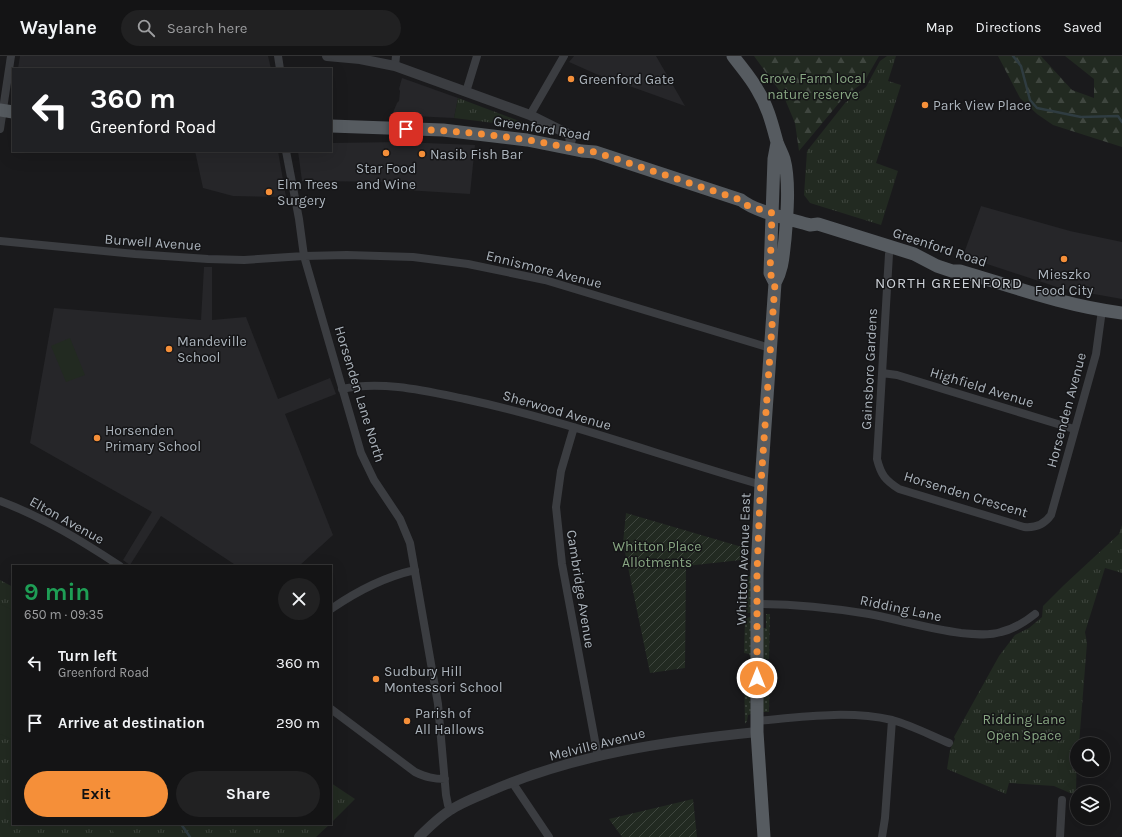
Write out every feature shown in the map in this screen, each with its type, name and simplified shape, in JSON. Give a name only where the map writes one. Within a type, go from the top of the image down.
[{"type":"main road","points":[[733,56],[757,89],[767,107],[775,129],[777,143]]},
{"type":"main road","name":"Greenford Road","points":[[332,126],[443,130],[527,140],[595,152],[741,200],[748,206],[772,210],[787,215],[811,218],[818,224],[914,254],[938,266],[960,271],[1059,302],[1122,313]]},
{"type":"main road","name":"Whitton Avenue East","points":[[775,283],[770,273],[774,159],[777,143]]},
{"type":"main road","name":"Whitton Avenue East","points":[[764,837],[757,727],[757,604],[761,483],[775,283],[780,273],[787,215],[787,183],[784,160],[777,143]]},
{"type":"street","points":[[0,129],[5,111],[11,56]]},
{"type":"street","points":[[278,56],[280,68]]},
{"type":"street","points":[[327,56],[396,61],[466,92],[530,115],[568,134],[571,139],[569,148]]},
{"type":"street","points":[[466,92],[476,56]]},
{"type":"street","points":[[530,115],[564,56]]},
{"type":"street","name":"Horsenden Lane North","points":[[286,152],[299,219],[304,256],[361,453],[369,470],[400,519],[407,533],[415,570],[437,697],[445,779],[450,810]]},
{"type":"street","name":"Burwell Avenue","points":[[0,241],[135,254],[208,259],[244,260],[304,256]]},
{"type":"street","name":"Gainsboro Gardens","points":[[879,468],[877,459],[889,254],[891,247]]},
{"type":"street","name":"Ennismore Avenue","points":[[304,256],[412,257],[468,264],[558,284],[770,348]]},
{"type":"street","name":"Horsenden Avenue","points":[[1051,515],[1096,354],[1102,310]]},
{"type":"street","name":"Highfield Avenue","points":[[882,374],[897,375],[1074,429]]},
{"type":"street","name":"Sherwood Avenue","points":[[342,388],[385,386],[423,390],[494,405],[574,427],[755,483],[761,483]]},
{"type":"street","name":"Cambridge Avenue","points":[[574,427],[561,471],[556,508],[562,564],[598,757]]},
{"type":"street","name":"Horsenden Crescent","points":[[879,468],[882,475],[899,489],[1024,527],[1031,528],[1042,524],[1047,521],[1051,515]]},
{"type":"street","name":"Elton Avenue","points":[[0,501],[31,514],[82,542],[118,565]]},
{"type":"street","points":[[332,608],[369,586],[402,573],[415,570]]},
{"type":"street","name":"Ridding Lane","points":[[757,604],[842,610],[870,614],[942,630],[987,635],[1000,633],[1013,628],[1025,622],[1035,614]]},
{"type":"street","points":[[332,710],[415,772],[427,778],[445,779]]},
{"type":"street","points":[[757,727],[837,715],[866,716],[892,720],[949,743]]},
{"type":"street","points":[[882,837],[885,818],[892,720]]},
{"type":"street","name":"Melville Avenue","points":[[450,810],[512,782],[557,767],[659,744],[757,727]]},
{"type":"street","points":[[512,782],[549,837]]},
{"type":"street","points":[[1060,837],[1062,800]]},
{"type":"street","points":[[419,837],[450,810]]},
{"type":"shaded area","points":[[20,56],[268,56],[271,68],[18,68]]},
{"type":"shaded area","points":[[574,56],[656,56],[685,106],[596,74],[569,62]]},
{"type":"shaded area","points":[[402,78],[458,98],[454,118],[392,115],[399,101],[399,89]]},
{"type":"shaded area","points":[[401,142],[475,145],[470,194],[405,190],[405,182],[302,181],[298,152],[332,152],[332,143]]},
{"type":"shaded area","points":[[195,152],[278,152],[286,197],[233,196],[203,188]]},
{"type":"shaded area","points":[[981,206],[1070,231],[1122,242],[1122,299],[1060,288],[963,256]]},
{"type":"shaded area","points":[[204,267],[212,267],[212,320],[246,317],[278,399],[330,378],[336,394],[285,414],[333,535],[300,565],[235,565],[161,516],[130,565],[123,560],[152,512],[30,443],[54,308],[201,320]]},
{"type":"green space","name":"Grove Farm local nature reserve","points":[[754,56],[879,56],[864,82],[844,97],[799,151],[795,123],[784,97]]},
{"type":"green space","points":[[887,56],[896,56],[888,81],[901,85],[876,163],[898,171],[881,225],[810,203],[804,195],[807,151],[845,103],[866,87],[880,61]]},
{"type":"green space","points":[[998,56],[1041,56],[1072,90],[1094,98],[1094,79],[1065,56],[1122,56],[1122,147],[1053,125],[1037,114],[1020,98]]},
{"type":"green space","points":[[458,98],[527,124],[527,127],[454,118]]},
{"type":"green space","points":[[70,338],[85,375],[66,382],[51,346]]},
{"type":"green space","name":"Whitton Place Allotments","points":[[626,513],[742,547],[741,560],[686,566],[685,668],[650,673],[623,543]]},
{"type":"green space","name":"Ridding Lane Open Space","points":[[1122,525],[1122,573],[1105,568],[1085,632],[1087,643],[1080,737],[1070,737],[1070,777],[1076,777],[1076,785],[1070,785],[1070,793],[1054,786],[1009,783],[1006,794],[947,769],[950,750],[955,739],[954,737],[999,656],[1015,635],[1029,628],[1042,617],[1043,606],[1119,534]]},
{"type":"green space","points":[[749,576],[751,576],[751,613],[745,613],[745,581]]},
{"type":"green space","points":[[0,580],[12,586],[12,825],[329,825],[316,837],[0,837]]},
{"type":"green space","points":[[0,604],[12,610],[12,740],[0,734]]},
{"type":"green space","points":[[766,614],[770,614],[769,659],[763,659],[763,628],[766,628]]},
{"type":"green space","points":[[751,617],[750,657],[749,654],[744,653],[745,618]]},
{"type":"green space","points":[[763,668],[770,668],[769,712],[763,712]]},
{"type":"green space","points":[[744,680],[750,680],[751,714],[748,715],[745,724]]},
{"type":"green space","points":[[332,784],[355,799],[332,822]]},
{"type":"green space","points":[[693,799],[697,837],[622,837],[609,819]]},
{"type":"green space","points":[[109,825],[134,825],[117,837]]},
{"type":"waterway","points":[[1013,56],[1021,66],[1030,100],[1037,108],[1081,117],[1118,116],[1122,122]]},
{"type":"waterway","points":[[182,825],[190,837]]},
{"type":"place","name":"Greenford Gate","points":[[571,79]]},
{"type":"place","name":"Park View Place","points":[[925,105]]},
{"type":"place","name":"Star Food and Wine","points":[[386,153]]},
{"type":"place","name":"Nasib Fish Bar","points":[[422,154]]},
{"type":"place","name":"Elm Trees Surgery","points":[[269,192]]},
{"type":"place","name":"Mieszko Food City","points":[[1064,259]]},
{"type":"place","name":"Mandeville School","points":[[169,349]]},
{"type":"place","name":"Horsenden Primary School","points":[[97,438]]},
{"type":"place","name":"Sudbury Hill Montessori School","points":[[376,679]]},
{"type":"place","name":"Parish of All Hallows","points":[[407,721]]},
{"type":"district","name":"NORTH GREENFORD","points":[[949,283]]},
{"type":"route","points":[[406,129],[443,130],[527,140],[582,151],[595,152],[741,200],[748,206],[772,213],[770,273],[775,283],[760,497],[757,573],[757,678]]}]
